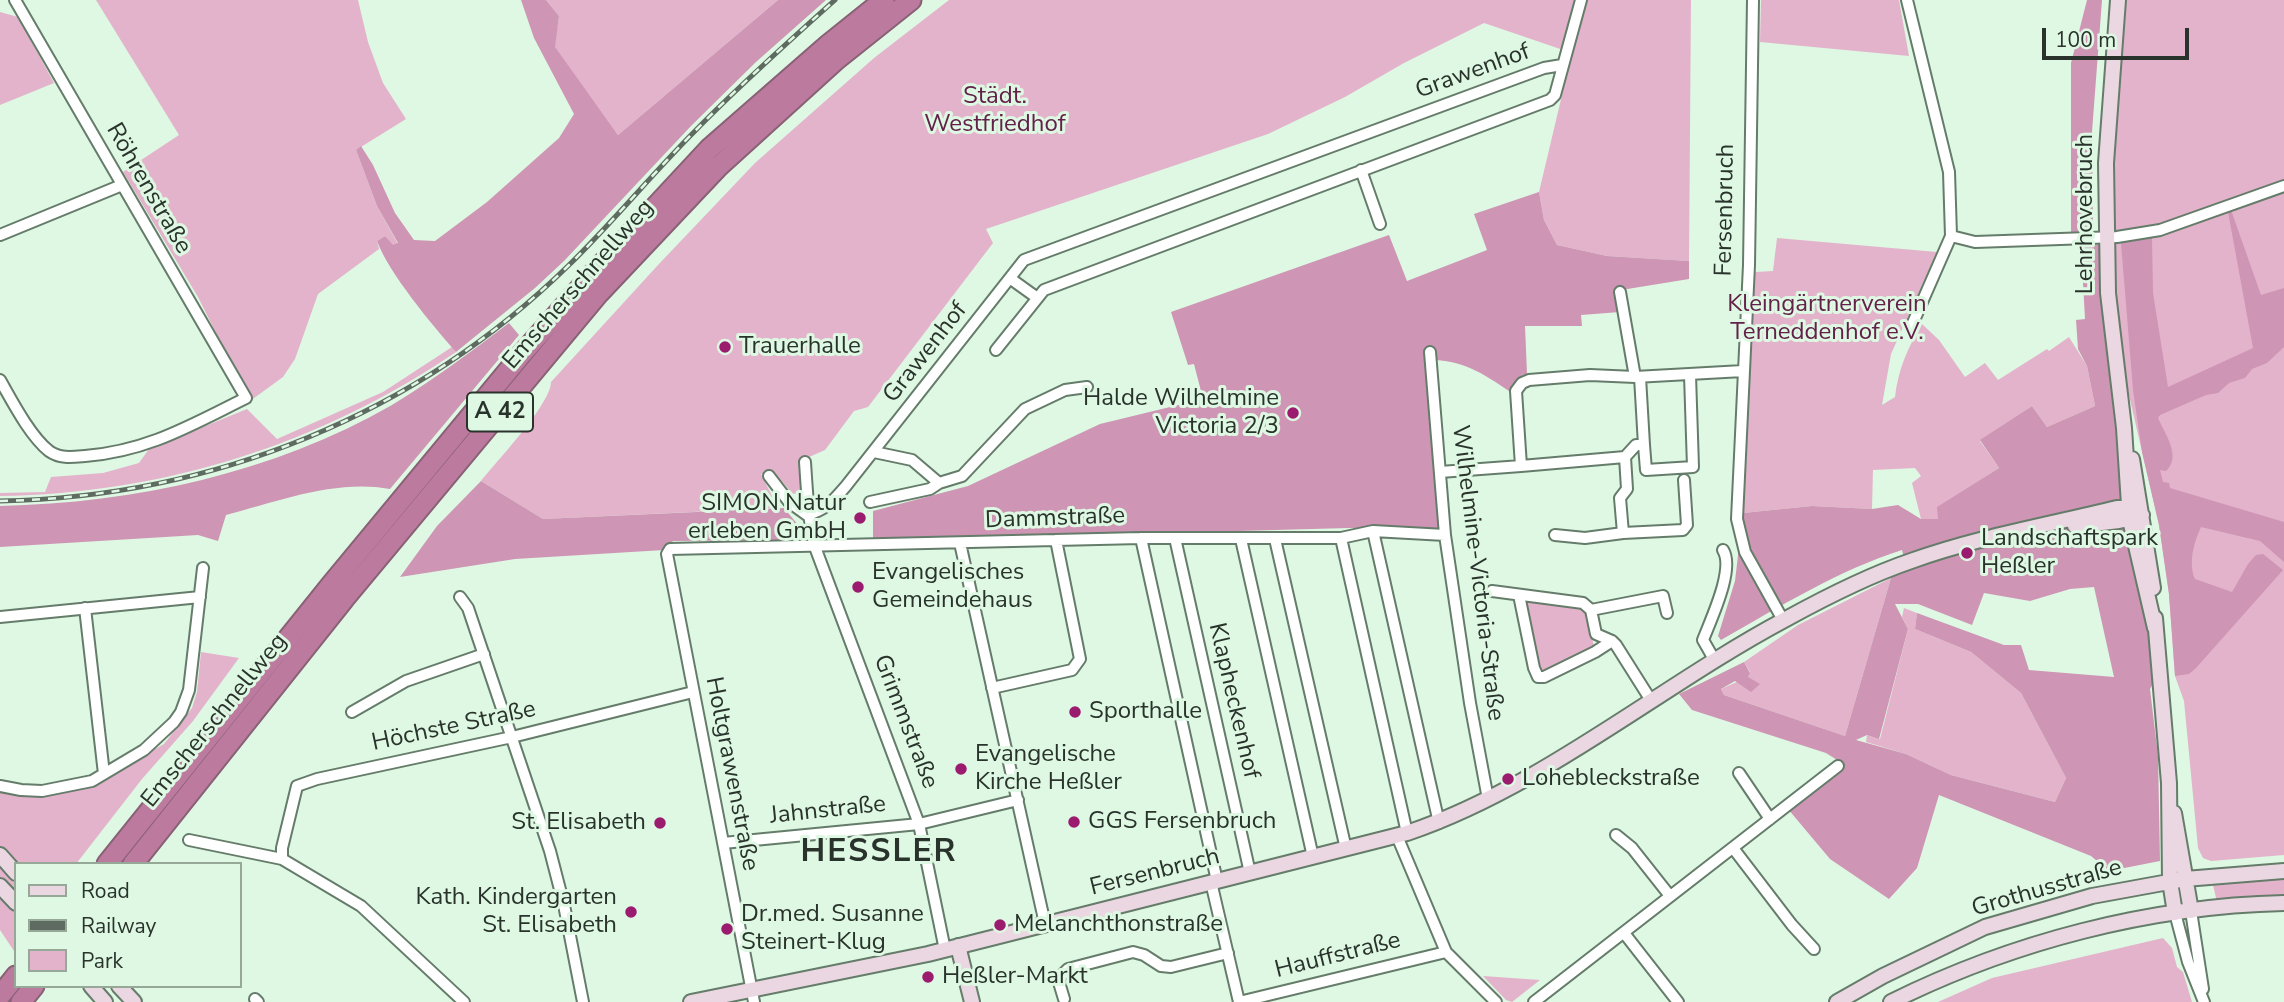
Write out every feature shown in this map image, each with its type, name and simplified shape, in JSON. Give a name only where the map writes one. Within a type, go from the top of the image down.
[{"type":"highway","name":"Emscherschnellweg","points":[[109,862],[331,585],[590,276],[709,149],[884,0]]},
{"type":"highway","name":"Emscherschnellweg","points":[[135,862],[344,599],[599,293],[718,167],[837,59],[911,0]]},
{"type":"highway","points":[[0,996],[14,978]]},
{"type":"highway","points":[[21,1002],[32,988]]},
{"type":"street","name":"Röhrenstraße","points":[[0,380],[22,418],[50,451],[66,458],[106,455],[144,446],[246,398],[15,0]]},
{"type":"street","points":[[1562,65],[1581,0]]},
{"type":"street","name":"Fersenbruch","points":[[1753,0],[1749,265],[1738,529],[1745,552],[1783,620]]},
{"type":"street","points":[[1907,0],[1949,172],[1951,236],[1913,326]]},
{"type":"street","name":"Lehrhovebruch","points":[[2118,0],[2106,163],[2105,239],[2112,334],[2133,514],[2155,628],[2165,710],[2169,783],[2169,881],[2175,913]]},
{"type":"street","name":"Grawenhof","points":[[807,515],[821,512],[828,506],[874,453],[1024,260],[1544,68],[1562,65],[1555,94],[1550,100],[1044,290],[996,350]]},
{"type":"street","points":[[1361,170],[1380,224]]},
{"type":"street","points":[[0,234],[122,185]]},
{"type":"street","points":[[1951,236],[1975,242],[2105,239],[2154,231],[2284,186]]},
{"type":"street","points":[[1011,279],[1036,298]]},
{"type":"street","points":[[1620,292],[1638,377],[1646,470],[1693,467],[1690,375]]},
{"type":"street","name":"Wilhelmine-Victoria-Straße","points":[[1430,352],[1445,535],[1470,703],[1488,799]]},
{"type":"street","points":[[1521,466],[1516,391],[1522,383],[1529,380],[1590,375],[1638,377],[1743,371]]},
{"type":"street","points":[[870,502],[930,489],[962,476],[1025,409],[1065,390],[1087,387]]},
{"type":"street","points":[[1440,472],[1625,457],[1636,445],[1644,445]]},
{"type":"street","points":[[874,453],[912,460],[939,484]]},
{"type":"street","points":[[1623,533],[1620,498],[1628,489],[1625,457]]},
{"type":"street","name":"Grimmstraße","points":[[805,461],[809,496],[807,515],[815,547],[919,824],[951,948],[972,1002]]},
{"type":"street","points":[[769,476],[789,502],[807,515]]},
{"type":"street","points":[[1555,535],[1586,538],[1683,530],[1687,525],[1684,480]]},
{"type":"street","name":"Fersenbruch","points":[[691,1002],[752,996],[1402,835],[1439,823],[1488,799],[1652,702],[1783,620],[1847,587],[1895,566],[1960,545],[2017,532],[2133,514]]},
{"type":"street","points":[[1373,531],[1439,823]]},
{"type":"street","name":"Dammstraße","points":[[667,554],[672,549],[1141,538],[1341,538],[1373,531],[1445,535]]},
{"type":"street","points":[[1141,538],[1239,1002]]},
{"type":"street","name":"Klapheckenhof","points":[[1175,538],[1250,873]]},
{"type":"street","points":[[1341,538],[1402,835],[1446,951],[1496,1002]]},
{"type":"street","name":"Klapheckenhof","points":[[1241,539],[1313,857]]},
{"type":"street","points":[[1275,539],[1346,849]]},
{"type":"street","points":[[992,688],[1072,670],[1080,659],[1056,540]]},
{"type":"street","points":[[960,543],[1045,924]]},
{"type":"street","points":[[1715,661],[1703,640],[1726,574],[1726,555],[1723,550]]},
{"type":"street","name":"Holtgrawenstraße","points":[[667,554],[752,996]]},
{"type":"street","points":[[0,786],[42,791],[92,781],[161,737],[181,712],[189,690],[203,568]]},
{"type":"street","name":"Wilhelmine-Victoria-Straße","points":[[1492,591],[1583,603],[1591,610],[1663,596],[1667,613]]},
{"type":"street","name":"Wilhelmine-Victoria-Straße","points":[[1518,595],[1538,677],[1544,677],[1595,652],[1612,640]]},
{"type":"street","points":[[0,617],[200,597]]},
{"type":"street","points":[[460,597],[468,608],[550,851],[564,905],[583,1002]]},
{"type":"street","points":[[85,608],[104,774]]},
{"type":"street","points":[[1591,610],[1596,634],[1612,640],[1652,702]]},
{"type":"street","points":[[352,712],[406,681],[484,654]]},
{"type":"street","name":"Höchste Straße","points":[[282,859],[282,848],[297,786],[317,779],[512,737],[693,692]]},
{"type":"street","points":[[1534,1002],[1838,766]]},
{"type":"street","points":[[1739,773],[1770,818]]},
{"type":"street","name":"Lehrhovebruch","points":[[2169,783],[2191,911]]},
{"type":"street","name":"Jahnstraße","points":[[723,843],[919,824],[1018,800]]},
{"type":"street","points":[[1616,835],[1632,848],[1670,896]]},
{"type":"street","points":[[189,840],[282,859],[361,906],[464,1002]]},
{"type":"street","points":[[1732,848],[1814,949]]},
{"type":"street","points":[[0,855],[14,871]]},
{"type":"street","name":"Grothusstraße","points":[[1838,1002],[1883,976],[1985,928],[2092,896],[2169,881],[2284,871]]},
{"type":"street","points":[[0,886],[14,901]]},
{"type":"street","name":"Grothusstraße","points":[[1892,1002],[1985,961],[2120,923],[2191,911],[2284,903]]},
{"type":"street","points":[[2191,911],[2205,1002]]},
{"type":"street","points":[[2175,913],[2188,962],[2205,1002]]},
{"type":"street","points":[[1624,933],[1678,1002]]},
{"type":"street","name":"Hauffstraße","points":[[1239,1002],[1446,951]]},
{"type":"street","points":[[1064,999],[1058,979],[1068,969],[1133,952],[1144,955],[1161,966],[1171,967],[1228,953]]},
{"type":"street","points":[[93,988],[105,1002]]},
{"type":"street","points":[[121,988],[134,1002]]},
{"type":"green space","points":[[96,0],[358,0],[368,42],[383,83],[406,119],[356,150],[377,206],[398,244],[393,246],[385,236],[377,241],[379,249],[318,294],[295,359],[283,377],[250,401],[198,297],[123,172],[179,135]]},
{"type":"green space","points":[[546,0],[778,0],[618,135],[554,47],[559,16]]},
{"type":"green space","name":"Städt. Westfriedhof","points":[[949,0],[1691,0],[1689,261],[1607,256],[1557,245],[1544,220],[1539,192],[1572,53],[1484,23],[1404,63],[1345,97],[1268,134],[986,229],[993,243],[868,407],[854,411],[825,450],[800,461],[801,492],[793,494],[772,470],[761,474],[778,508],[543,519],[481,481],[533,418],[549,392],[551,382],[755,163],[874,58]]},
{"type":"green space","points":[[1761,0],[1899,0],[1909,56],[1760,42]]},
{"type":"green space","points":[[2126,0],[2284,0],[2284,855],[2211,861],[2203,858],[2198,848],[2184,701],[2175,676],[2169,594],[2159,525],[2115,335],[2113,147]]},
{"type":"green space","points":[[0,12],[18,17],[54,83],[0,105]]},
{"type":"green space","name":"Kleingärtnerverein Terneddenhof e.V.","points":[[1777,238],[1937,252],[1891,354],[1882,405],[1895,397],[1904,359],[1922,324],[1939,340],[1965,377],[1985,363],[1998,380],[2069,337],[2087,366],[2095,406],[2047,427],[2032,406],[1980,441],[1999,468],[1938,507],[1938,519],[1921,519],[1912,483],[1921,476],[1915,468],[1873,470],[1872,509],[1812,506],[1743,513],[1755,272],[1773,271]]},
{"type":"green space","points":[[452,347],[456,352],[404,385],[351,413],[238,458],[121,486],[0,496],[0,493],[45,492],[51,477],[103,473],[139,463],[149,449],[247,409],[277,439],[383,392]]},
{"type":"green space","points":[[1891,578],[1845,736],[1724,695],[1721,689],[1748,677],[1750,672],[1744,662],[1798,625]]},
{"type":"green space","points":[[1525,598],[1581,606],[1587,611],[1594,647],[1543,675],[1539,673],[1523,606]]},
{"type":"green space","points":[[1904,608],[1917,613],[1915,629],[1971,652],[2021,693],[2066,778],[2055,802],[1951,775],[1906,754],[1866,742],[1867,735],[1880,739],[1908,629],[1902,617]]},
{"type":"green space","points":[[201,652],[239,658],[193,721],[142,779],[78,862],[14,862],[14,951],[0,930],[0,793],[40,795],[126,766],[164,744],[192,708],[197,692]]},
{"type":"green space","points":[[2284,879],[2284,897],[2217,902],[2213,885]]},
{"type":"green space","points":[[2163,938],[2172,948],[2177,967],[2183,972],[2192,1002],[1938,1002],[1992,978]]},
{"type":"green space","points":[[1483,976],[1540,980],[1512,1002],[1506,1000]]},
{"type":"shaded area","points":[[521,0],[546,0],[559,16],[555,47],[618,135],[778,0],[826,0],[756,62],[691,126],[564,261],[456,352],[412,298],[383,254],[377,241],[385,236],[393,245],[398,243],[377,206],[356,150],[361,146],[373,165],[395,213],[414,240],[435,241],[487,202],[559,138],[574,114],[534,38]]},
{"type":"shaded area","points":[[2087,0],[2102,0],[2092,132],[2093,232],[2071,234],[2071,63]]},
{"type":"shaded area","points":[[1539,192],[1544,220],[1557,245],[1607,256],[1689,261],[1689,279],[1615,291],[1620,312],[1581,315],[1582,326],[1525,326],[1527,374],[1522,375],[1512,387],[1512,393],[1471,368],[1425,359],[1437,513],[1441,528],[1348,528],[873,541],[873,511],[968,486],[1100,424],[1203,399],[1194,364],[1188,365],[1171,312],[1389,235],[1407,281],[1487,250],[1474,214]]},
{"type":"shaded area","points":[[2231,210],[2261,295],[2284,288],[2284,347],[2267,363],[2252,369],[2245,378],[2229,383],[2218,393],[2206,395],[2160,415],[2158,418],[2171,445],[2172,459],[2166,471],[2160,470],[2163,482],[2169,483],[2170,488],[2284,522],[2284,562],[2260,541],[2201,527],[2193,553],[2195,579],[2232,592],[2248,564],[2256,555],[2263,554],[2283,570],[2196,668],[2189,674],[2175,676],[2169,594],[2159,525],[2142,452],[2133,390],[2121,243],[2152,237],[2153,293],[2168,387],[2253,348],[2228,212]]},
{"type":"shaded area","points":[[2101,244],[2129,534],[2157,676],[2150,689],[2158,756],[2160,861],[2109,871],[2091,856],[1939,795],[1917,868],[1889,899],[1830,859],[1788,809],[1842,763],[1826,753],[1692,710],[1679,694],[1744,662],[1750,673],[1748,677],[1760,684],[1751,692],[1735,681],[1721,689],[1724,695],[1845,736],[1891,578],[1906,567],[1902,550],[1832,579],[1721,640],[1718,636],[1735,581],[1743,513],[1812,506],[1872,509],[1898,505],[1921,519],[1938,519],[1937,507],[1999,468],[1980,440],[2032,406],[2047,427],[2095,406],[2087,366],[2078,349],[2076,320],[2085,319],[2081,246]],"holes":[[[2094,587],[2114,677],[2029,670],[2021,645],[2004,645],[1917,613],[1915,629],[1971,652],[2021,693],[2066,778],[2055,802],[1951,775],[1906,754],[1856,740],[1867,735],[1879,739],[1908,629],[1895,604],[1918,604],[1972,625],[1984,593],[2030,601],[2070,589]]]},
{"type":"shaded area","points":[[509,323],[519,335],[390,489],[328,489],[226,515],[218,541],[198,535],[0,547],[0,506],[101,499],[152,491],[202,480],[300,449],[347,429],[392,405],[452,366]]},
{"type":"shaded area","points":[[481,481],[543,519],[784,508],[799,526],[799,540],[673,541],[664,550],[515,559],[400,577],[437,526]]},
{"type":"railway","points":[[0,501],[79,496],[157,484],[233,464],[307,438],[378,405],[446,365],[509,318],[569,265],[713,113],[835,0]]},
{"type":"place","name":"Trauerhalle","points":[[725,347]]},
{"type":"place","name":"Halde Wilhelmine Victoria 2/3","points":[[1293,413]]},
{"type":"place","name":"SIMON Natur erleben GmbH","points":[[860,518]]},
{"type":"place","name":"Landschaftspark Heßler","points":[[1967,553]]},
{"type":"place","name":"Evangelisches Gemeindehaus","points":[[858,587]]},
{"type":"place","name":"Sporthalle","points":[[1075,712]]},
{"type":"place","name":"Evangelische Kirche Heßler","points":[[961,769]]},
{"type":"place","name":"Lohebleckstraße","points":[[1508,779]]},
{"type":"place","name":"GGS Fersenbruch","points":[[1074,822]]},
{"type":"place","name":"St. Elisabeth","points":[[660,823]]},
{"type":"place","name":"Kath. Kindergarten St. Elisabeth","points":[[631,912]]},
{"type":"place","name":"Melanchthonstraße","points":[[1000,925]]},
{"type":"place","name":"Dr.med. Susanne Steinert-Klug","points":[[727,929]]},
{"type":"place","name":"Heßler-Markt","points":[[928,977]]},
{"type":"district","name":"HESSLER","points":[[879,853]]}]
